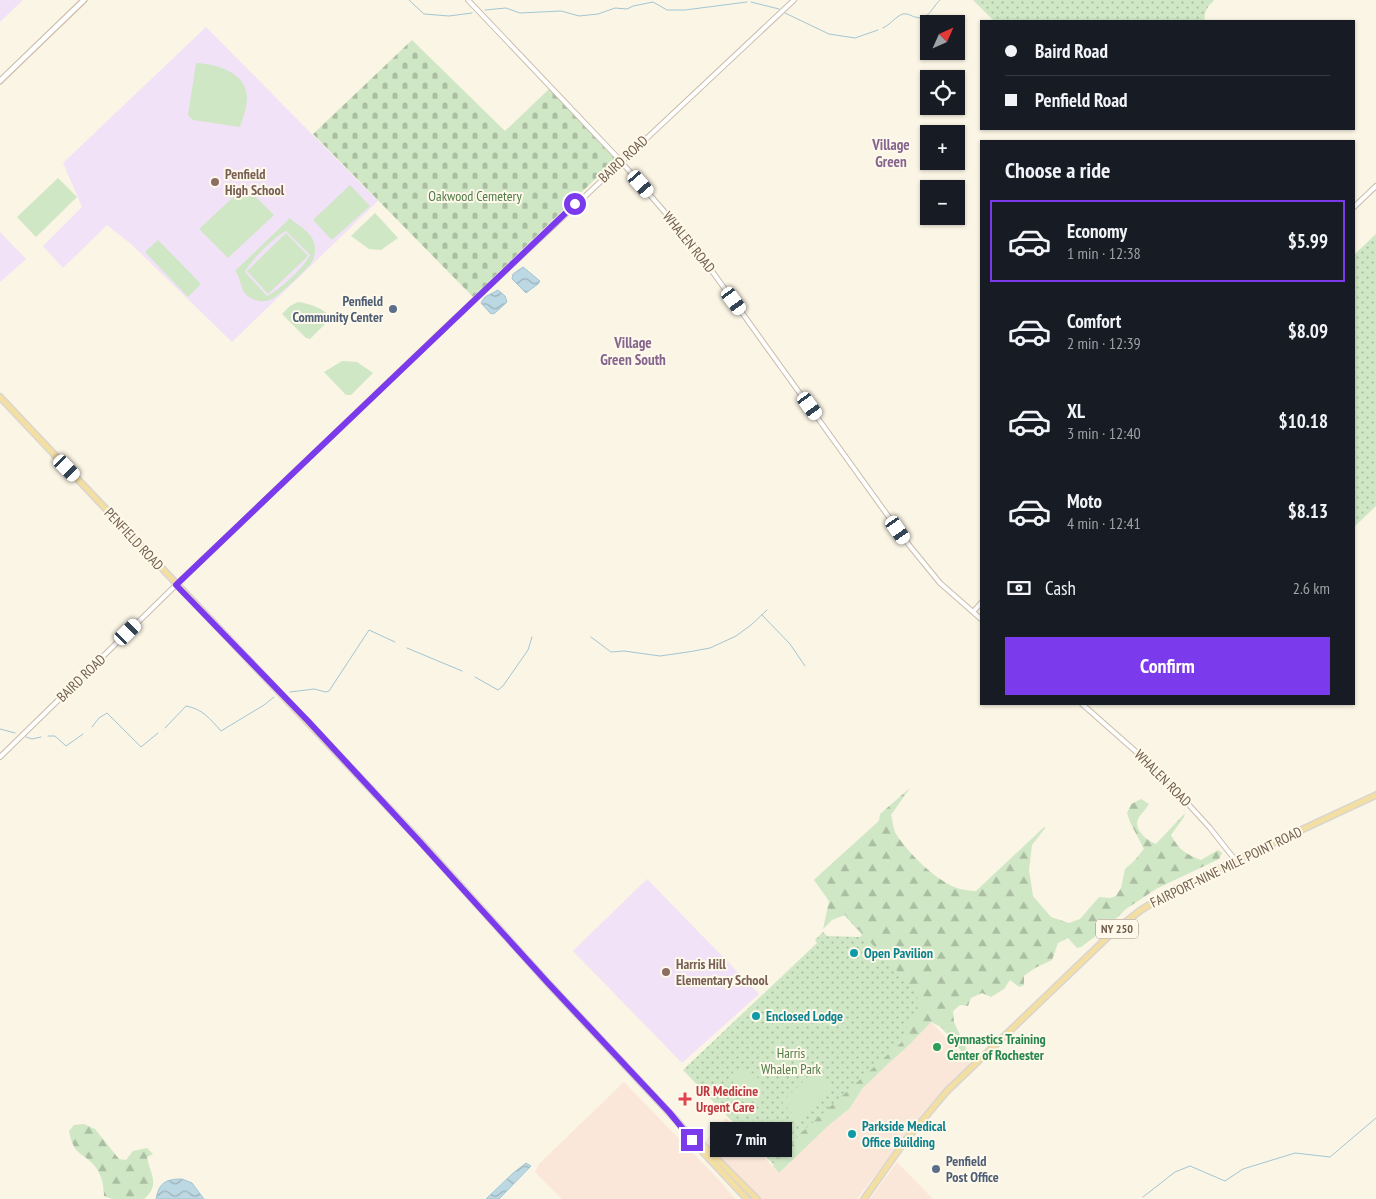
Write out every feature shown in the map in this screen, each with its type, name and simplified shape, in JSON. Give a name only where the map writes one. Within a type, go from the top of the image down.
[{"type":"main road","points":[[0,80],[84,0]]},
{"type":"main road","name":"PENFIELD ROAD","points":[[0,397],[176,585],[308,721],[747,1199]]},
{"type":"main road","name":"FAIRPORT-NINE MILE POINT ROAD","points":[[864,1199],[905,1141],[947,1091],[1101,943],[1134,914],[1156,900],[1376,795]]},
{"type":"main road","name":"PENFIELD ROAD","points":[[677,1121],[757,1199]]},
{"type":"street","name":"WHALEN ROAD","points":[[468,0],[621,161],[703,257],[924,564],[940,583],[980,618]]},
{"type":"street","name":"BAIRD ROAD","points":[[0,758],[176,585],[621,161],[794,0]]},
{"type":"street","points":[[1355,206],[1376,186]]},
{"type":"street","points":[[973,612],[980,605]]},
{"type":"street","name":"WHALEN ROAD","points":[[1083,705],[1160,772],[1210,828],[1236,861]]},
{"type":"shaded area","points":[[0,0],[23,0],[0,22]]},
{"type":"shaded area","name":"Penfield High School","points":[[206,27],[378,201],[232,342],[131,244],[107,225],[63,268],[43,246],[82,207],[63,163]]},
{"type":"shaded area","points":[[0,232],[26,259],[0,282]]},
{"type":"shaded area","name":"Harris Hill Elementary School","points":[[647,879],[759,994],[682,1063],[573,951]]},
{"type":"shaded area","points":[[931,1022],[970,1064],[955,1077],[921,1115],[857,1199],[760,1199],[704,1142],[726,1118],[779,1173],[828,1126],[850,1108],[862,1089]]},
{"type":"shaded area","points":[[624,1082],[720,1181],[735,1199],[562,1199],[535,1172],[539,1164]]},
{"type":"shaded area","points":[[897,1162],[933,1199],[870,1199]]},
{"type":"green space","points":[[973,0],[1214,0],[1206,10],[1205,20],[993,20]]},
{"type":"green space","name":"Oakwood Cemetery","points":[[412,40],[505,131],[549,89],[616,159],[473,297],[313,134]]},
{"type":"green space","points":[[196,63],[212,65],[229,71],[241,81],[247,97],[246,109],[240,127],[193,120],[188,115]]},
{"type":"green space","points":[[58,178],[77,197],[36,237],[17,217]]},
{"type":"green space","points":[[350,185],[370,206],[332,240],[313,220]]},
{"type":"green space","points":[[245,186],[274,215],[228,258],[199,229]]},
{"type":"green space","points":[[375,213],[398,238],[381,250],[369,249],[351,236]]},
{"type":"green space","points":[[290,218],[307,232],[315,245],[312,262],[276,297],[270,300],[260,301],[248,296],[243,290],[235,271]],"holes":[[[286,231],[310,255],[291,278],[267,296],[245,272],[263,249]]]},
{"type":"green space","points":[[286,233],[308,256],[268,294],[247,271]]},
{"type":"green space","points":[[1376,234],[1376,506],[1355,526],[1355,254]]},
{"type":"green space","points":[[158,240],[201,284],[188,297],[145,252]]},
{"type":"green space","points":[[298,302],[316,307],[332,317],[310,339],[306,338],[282,314],[290,306]]},
{"type":"green space","points":[[342,361],[357,362],[373,373],[351,395],[346,395],[324,372]]},
{"type":"green space","points":[[910,788],[891,815],[895,832],[908,850],[933,874],[951,886],[960,889],[976,891],[1046,827],[1032,845],[1029,870],[1033,896],[1051,917],[1069,923],[1080,919],[1099,897],[1110,898],[1116,896],[1121,888],[1125,869],[1144,849],[1127,813],[1131,804],[1141,799],[1149,804],[1139,817],[1137,826],[1141,834],[1148,840],[1156,844],[1185,813],[1171,835],[1180,848],[1201,860],[1218,850],[1222,853],[1219,859],[1156,889],[1126,909],[1104,930],[1081,947],[1077,948],[1068,938],[1058,943],[1052,960],[1024,976],[1024,985],[1019,987],[1010,980],[1004,989],[991,997],[982,993],[971,998],[968,1006],[960,1005],[953,1011],[954,1022],[968,1052],[967,1058],[941,1027],[931,1022],[862,1089],[850,1108],[828,1126],[779,1173],[773,1166],[801,1133],[903,1041],[907,1027],[919,1002],[914,989],[845,915],[832,920],[823,929],[829,901],[814,880],[879,821],[880,814]]},
{"type":"green space","name":"Harris Whalen Park","points":[[879,821],[931,1018],[777,1168],[683,1070],[817,943],[815,940],[823,932],[827,936],[860,937],[862,935],[814,880]]},
{"type":"green space","points":[[746,1069],[761,1082],[761,1101],[737,1097],[733,1093],[733,1071]]},
{"type":"green space","points":[[815,1070],[833,1089],[799,1121],[782,1102]]},
{"type":"green space","points":[[776,1122],[785,1125],[792,1135],[791,1142],[777,1153],[764,1137],[768,1128]]},
{"type":"green space","points":[[84,1124],[95,1129],[119,1159],[126,1160],[133,1151],[147,1148],[153,1154],[147,1157],[153,1179],[152,1189],[144,1199],[112,1199],[104,1196],[103,1183],[98,1170],[76,1150],[69,1131],[74,1125]]},
{"type":"water","points":[[523,267],[540,281],[526,293],[512,279],[513,274]]},
{"type":"water","points":[[498,290],[505,296],[507,302],[495,313],[491,314],[481,303],[485,297]]},
{"type":"water","points":[[526,1163],[531,1166],[499,1199],[486,1199],[512,1174]]},
{"type":"water","points":[[182,1179],[192,1183],[204,1199],[156,1199],[159,1189],[164,1183]]},
{"type":"waterway","points":[[409,0],[424,14],[449,16],[472,13]]},
{"type":"waterway","points":[[883,28],[903,14],[920,18],[924,17],[930,13],[940,0]]},
{"type":"waterway","points":[[485,10],[506,8],[520,13],[561,11],[579,16],[598,14],[615,8],[627,9],[653,2],[667,10],[685,10],[747,2]]},
{"type":"waterway","points":[[751,2],[779,9]]},
{"type":"waterway","points":[[785,13],[829,34],[855,38],[878,30]]},
{"type":"waterway","points":[[591,637],[611,652],[624,651],[660,656],[688,652],[710,648],[736,636],[767,610]]},
{"type":"waterway","points":[[762,615],[790,644],[805,666]]},
{"type":"waterway","points":[[290,692],[314,689],[329,691],[369,630],[395,642]]},
{"type":"waterway","points":[[475,677],[498,690],[503,686],[528,650],[532,637]]},
{"type":"waterway","points":[[407,648],[462,671]]},
{"type":"waterway","points":[[165,728],[186,706],[202,712],[221,731],[274,697]]},
{"type":"waterway","points":[[92,727],[99,718],[107,713],[141,747],[158,733]]},
{"type":"waterway","points":[[0,729],[15,733]]},
{"type":"waterway","points":[[48,736],[55,736],[66,746],[83,734]]},
{"type":"waterway","points":[[26,737],[32,739],[41,737]]},
{"type":"waterway","points":[[1143,1197],[1175,1172],[1190,1166],[1225,1181],[1243,1169],[1295,1153],[1330,1157],[1376,1118]]},
{"type":"place","name":"Penfield High School","points":[[215,182]]},
{"type":"place","name":"Penfield Community Center","points":[[393,309]]},
{"type":"place","name":"Open Pavilion","points":[[854,953]]},
{"type":"place","name":"Harris Hill Elementary School","points":[[666,972]]},
{"type":"place","name":"Enclosed Lodge","points":[[756,1016]]},
{"type":"place","name":"Gymnastics Training Center of Rochester","points":[[937,1047]]},
{"type":"place","name":"UR Medicine Urgent Care","points":[[685,1099]]},
{"type":"place","name":"Parkside Medical Office Building","points":[[852,1134]]},
{"type":"place","name":"Penfield Post Office","points":[[936,1169]]},
{"type":"district","name":"Village Green","points":[[891,154]]},
{"type":"district","name":"Village Green South","points":[[633,352]]},
{"type":"route","points":[[575,204],[176,585],[308,721],[669,1112],[692,1140]]}]
